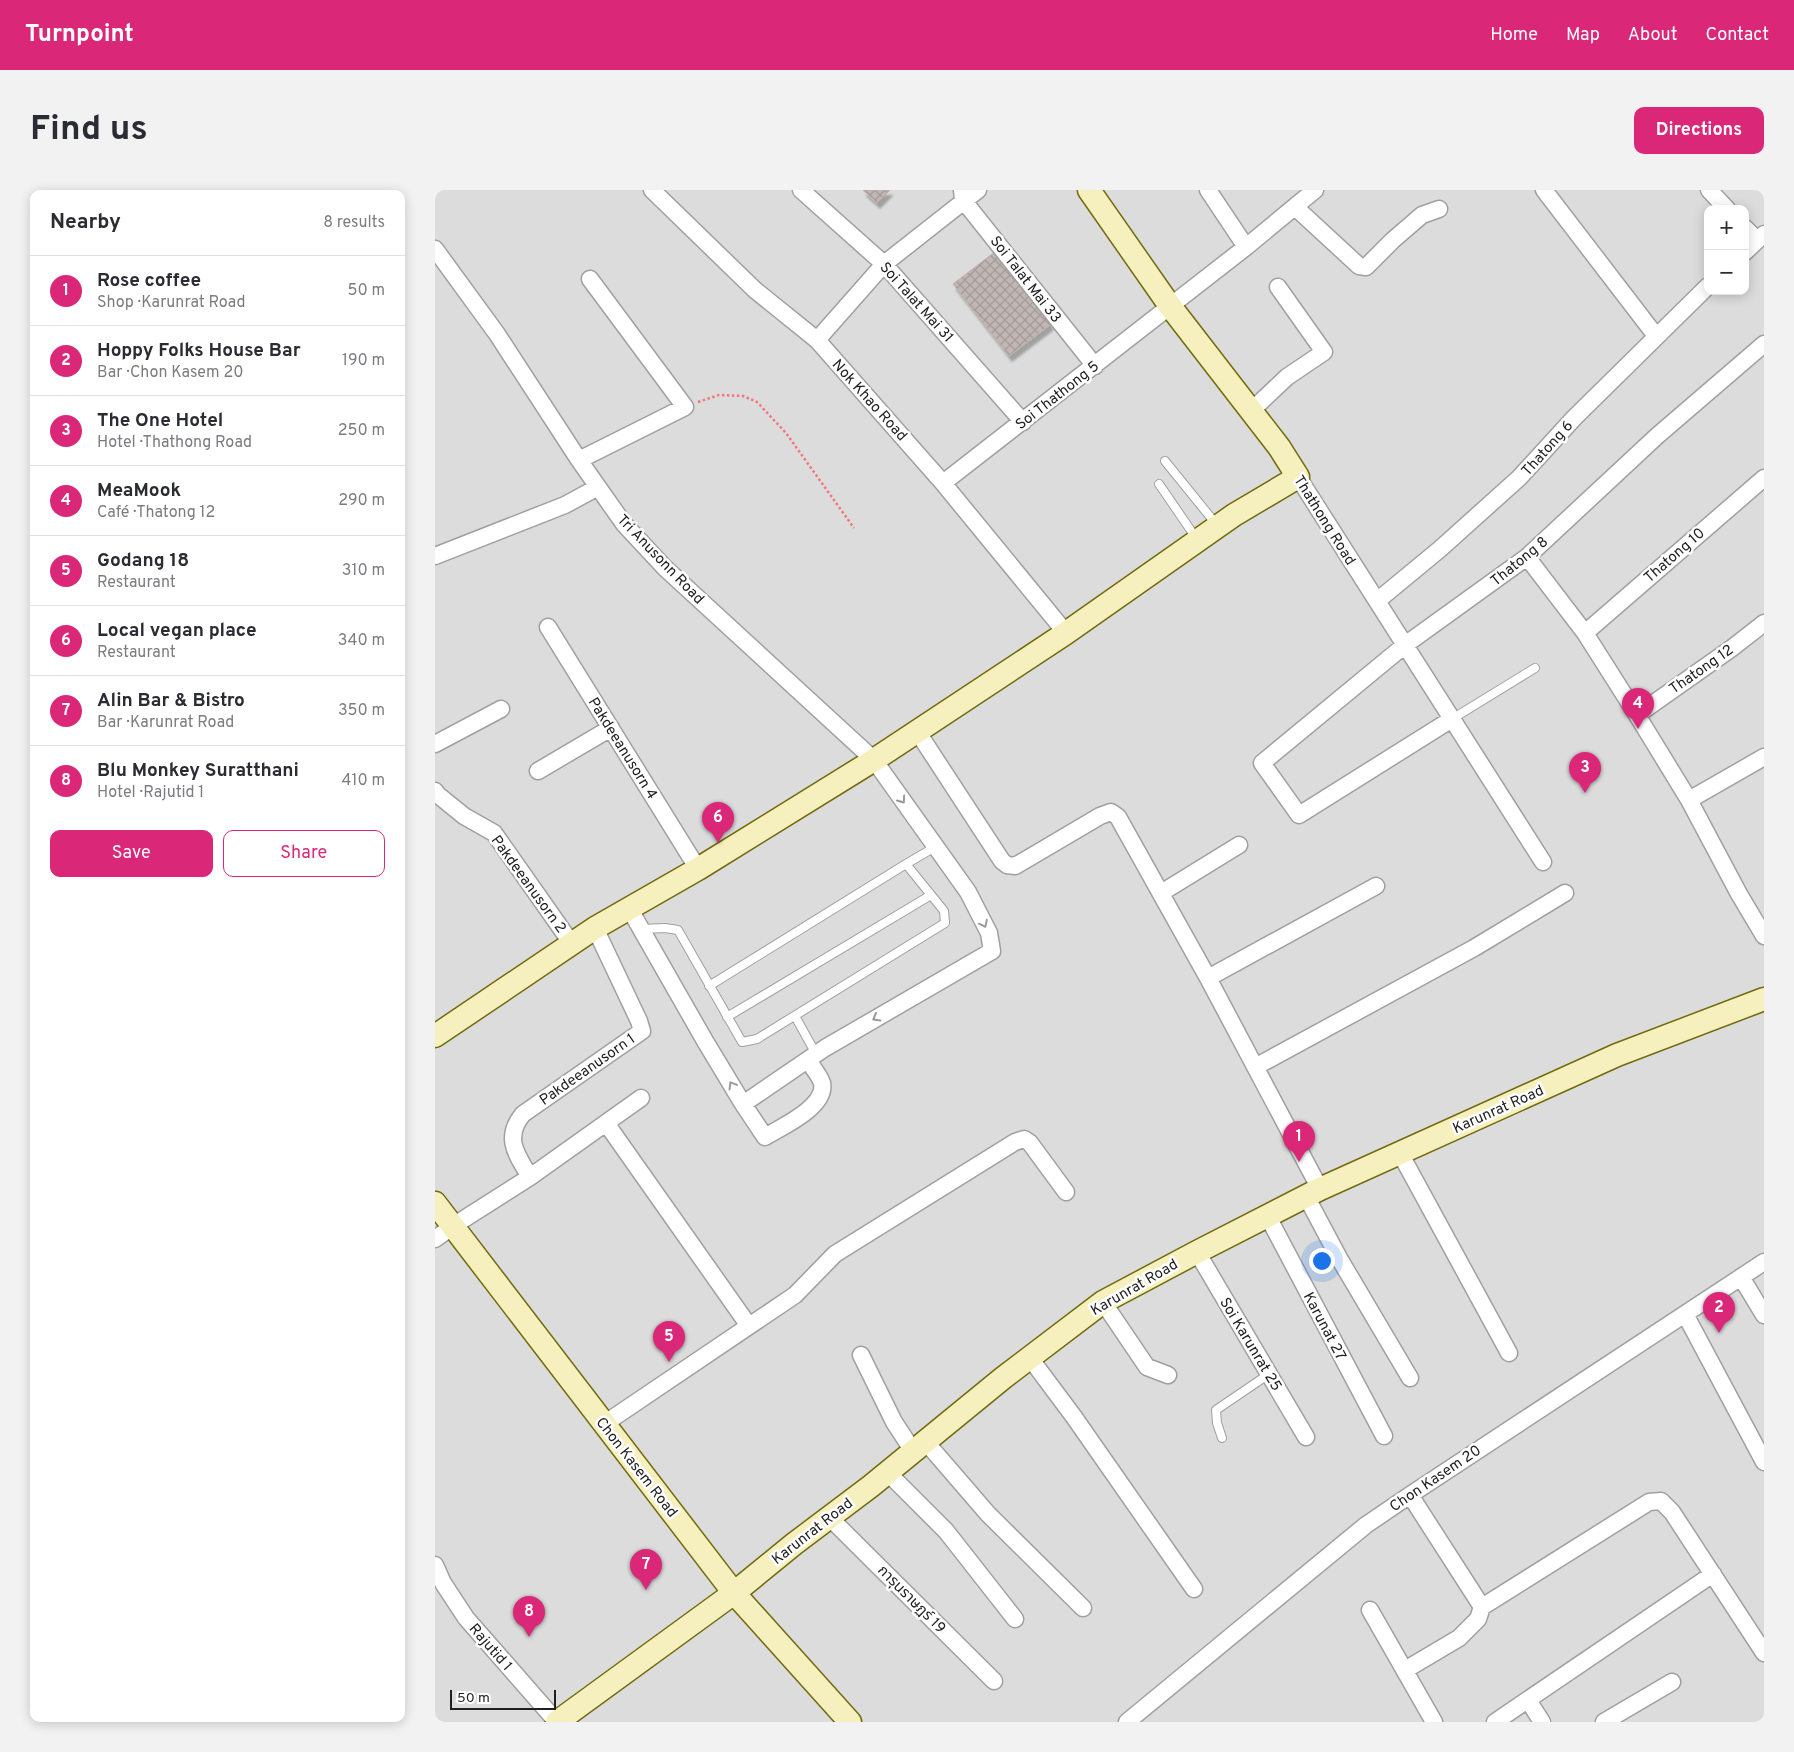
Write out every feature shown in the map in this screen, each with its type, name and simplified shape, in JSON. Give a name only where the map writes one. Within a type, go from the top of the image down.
[{"type":"street","name":"Nok Khao Road","points":[[652,190],[755,290],[817,340],[943,483],[1066,632]]},
{"type":"street","name":"Soi Talat Mai 31","points":[[801,190],[884,264],[1023,422]]},
{"type":"street","points":[[817,340],[884,264],[963,195],[978,190]]},
{"type":"street","name":"Thathong Road","points":[[1089,190],[1170,306],[1279,447],[1543,862]]},
{"type":"street","points":[[1208,190],[1246,247]]},
{"type":"street","name":"Soi Thathong 5","points":[[943,483],[1095,366],[1315,190]]},
{"type":"street","points":[[1544,190],[1656,336]]},
{"type":"street","points":[[1709,190],[1723,205]]},
{"type":"street","name":"Soi Talat Mai 33","points":[[963,195],[1095,366]]},
{"type":"street","points":[[1295,207],[1359,266],[1366,267],[1422,215],[1439,209]]},
{"type":"street","points":[[1747,250],[1761,237],[1749,230]]},
{"type":"street","name":"Tri Anusonn Road","points":[[435,250],[497,334],[623,524],[665,568],[874,760],[968,892],[989,933],[992,951],[812,1057]]},
{"type":"street","points":[[579,460],[685,407],[590,279]]},
{"type":"street","points":[[1251,411],[1287,377],[1324,352],[1278,287]]},
{"type":"street","name":"Thatong 6","points":[[1377,602],[1519,478],[1574,418],[1704,290]]},
{"type":"street","name":"Thatong 8","points":[[1452,719],[1299,815],[1262,763],[1405,646],[1527,557],[1657,436],[1764,344]]},
{"type":"street","points":[[435,1036],[595,928],[698,869],[874,760],[1066,632],[1218,526],[1298,477]]},
{"type":"street","name":"Thatong 10","points":[[1585,633],[1764,478]]},
{"type":"street","points":[[435,556],[565,506],[598,487]]},
{"type":"street","points":[[1527,557],[1585,633],[1637,715],[1689,800],[1739,894],[1764,936]]},
{"type":"street","name":"Thatong 12","points":[[1637,715],[1764,623]]},
{"type":"street","name":"Pakdeeanusorn 4","points":[[548,627],[698,869]]},
{"type":"street","points":[[435,744],[501,709]]},
{"type":"street","points":[[538,771],[611,728]]},
{"type":"street","points":[[917,731],[1001,861],[1007,865],[1015,866],[1101,816],[1111,812],[1118,816],[1255,1067],[1313,1192],[1339,1258],[1409,1378]]},
{"type":"street","points":[[1689,800],[1764,757]]},
{"type":"street","name":"Pakdeeanusorn 2","points":[[435,791],[464,816],[493,833],[572,944]]},
{"type":"street","points":[[1161,893],[1239,845]]},
{"type":"street","points":[[1207,978],[1376,886]]},
{"type":"street","points":[[1255,1067],[1474,948],[1565,893]]},
{"type":"street","points":[[629,908],[743,1104],[765,1137],[816,1104],[823,1092],[822,1082],[812,1057],[743,1104]]},
{"type":"street","name":"Pakdeeanusorn 1","points":[[530,1177],[516,1154],[513,1142],[515,1122],[523,1114],[641,1031],[639,1021],[595,928]]},
{"type":"street","name":"Karunrat Road","points":[[557,1722],[734,1593],[1103,1302],[1313,1192],[1617,1055],[1764,999]]},
{"type":"street","points":[[435,1239],[530,1177],[641,1098]]},
{"type":"street","points":[[606,1123],[749,1326]]},
{"type":"street","points":[[604,1424],[795,1295],[835,1254],[1015,1142],[1024,1139],[1030,1143],[1066,1192]]},
{"type":"street","points":[[1400,1153],[1509,1353]]},
{"type":"street","name":"Chon Kasem Road","points":[[435,1203],[734,1593],[850,1722]]},
{"type":"street","name":"Karunat 27","points":[[1267,1216],[1384,1436]]},
{"type":"street","name":"Soi Karunrat 25","points":[[1197,1252],[1306,1437]]},
{"type":"street","name":"Chon Kasem 20","points":[[1127,1722],[1366,1525],[1410,1494],[1764,1262]]},
{"type":"street","points":[[1741,1277],[1764,1315]]},
{"type":"street","points":[[1103,1302],[1147,1367],[1167,1376]]},
{"type":"street","points":[[1685,1314],[1764,1462]]},
{"type":"street","points":[[861,1355],[895,1422],[1083,1608]]},
{"type":"street","points":[[1030,1358],[1074,1417],[1194,1589]]},
{"type":"street","points":[[887,1472],[946,1531],[1015,1619]]},
{"type":"street","points":[[1410,1494],[1483,1607]]},
{"type":"street","points":[[1405,1670],[1459,1638],[1478,1619],[1483,1607],[1649,1502],[1661,1501],[1672,1512],[1764,1653]]},
{"type":"street","name":"การุนราษฏร์ 19","points":[[829,1517],[994,1681]]},
{"type":"street","name":"Rajutid 1","points":[[435,1565],[443,1583],[466,1618],[557,1722]]},
{"type":"street","points":[[1495,1722],[1713,1574]]},
{"type":"street","points":[[1371,1610],[1434,1722]]},
{"type":"street","points":[[1604,1722],[1672,1682]]},
{"type":"street","points":[[1528,1700],[1542,1722]]},
{"type":"lane","points":[[1165,461],[1218,526]]},
{"type":"lane","points":[[1159,484],[1198,540]]},
{"type":"lane","points":[[1452,719],[1535,668]]},
{"type":"lane","points":[[709,986],[935,847]]},
{"type":"lane","points":[[641,929],[665,928],[677,930],[742,1042],[757,1039],[945,923],[944,911],[906,864]]},
{"type":"lane","points":[[727,1017],[931,895]]},
{"type":"lane","points":[[795,1016],[812,1057]]},
{"type":"lane","points":[[1223,1438],[1217,1423],[1216,1410],[1269,1374]]},
{"type":"path","points":[[685,407],[719,395],[743,396],[757,402],[785,433],[854,528]]},
{"type":"shaded area","points":[[435,190],[1764,190],[1764,1722],[435,1722]]},
{"type":"building","points":[[863,190],[890,190],[877,203]]},
{"type":"building","points":[[996,251],[1051,324],[1009,356],[953,284]]},
{"type":"place","name":"MeaMook","points":[[1638,729]]},
{"type":"place","name":"The One Hotel","points":[[1585,793]]},
{"type":"place","name":"Local vegan place","points":[[718,843]]},
{"type":"place","name":"Rose coffee","points":[[1299,1162]]},
{"type":"place","name":"Hoppy Folks House Bar","points":[[1719,1333]]},
{"type":"place","name":"Godang 18","points":[[669,1362]]},
{"type":"place","name":"Alin Bar & Bistro","points":[[646,1590]]},
{"type":"place","name":"Blu Monkey Suratthani","points":[[529,1637]]}]
